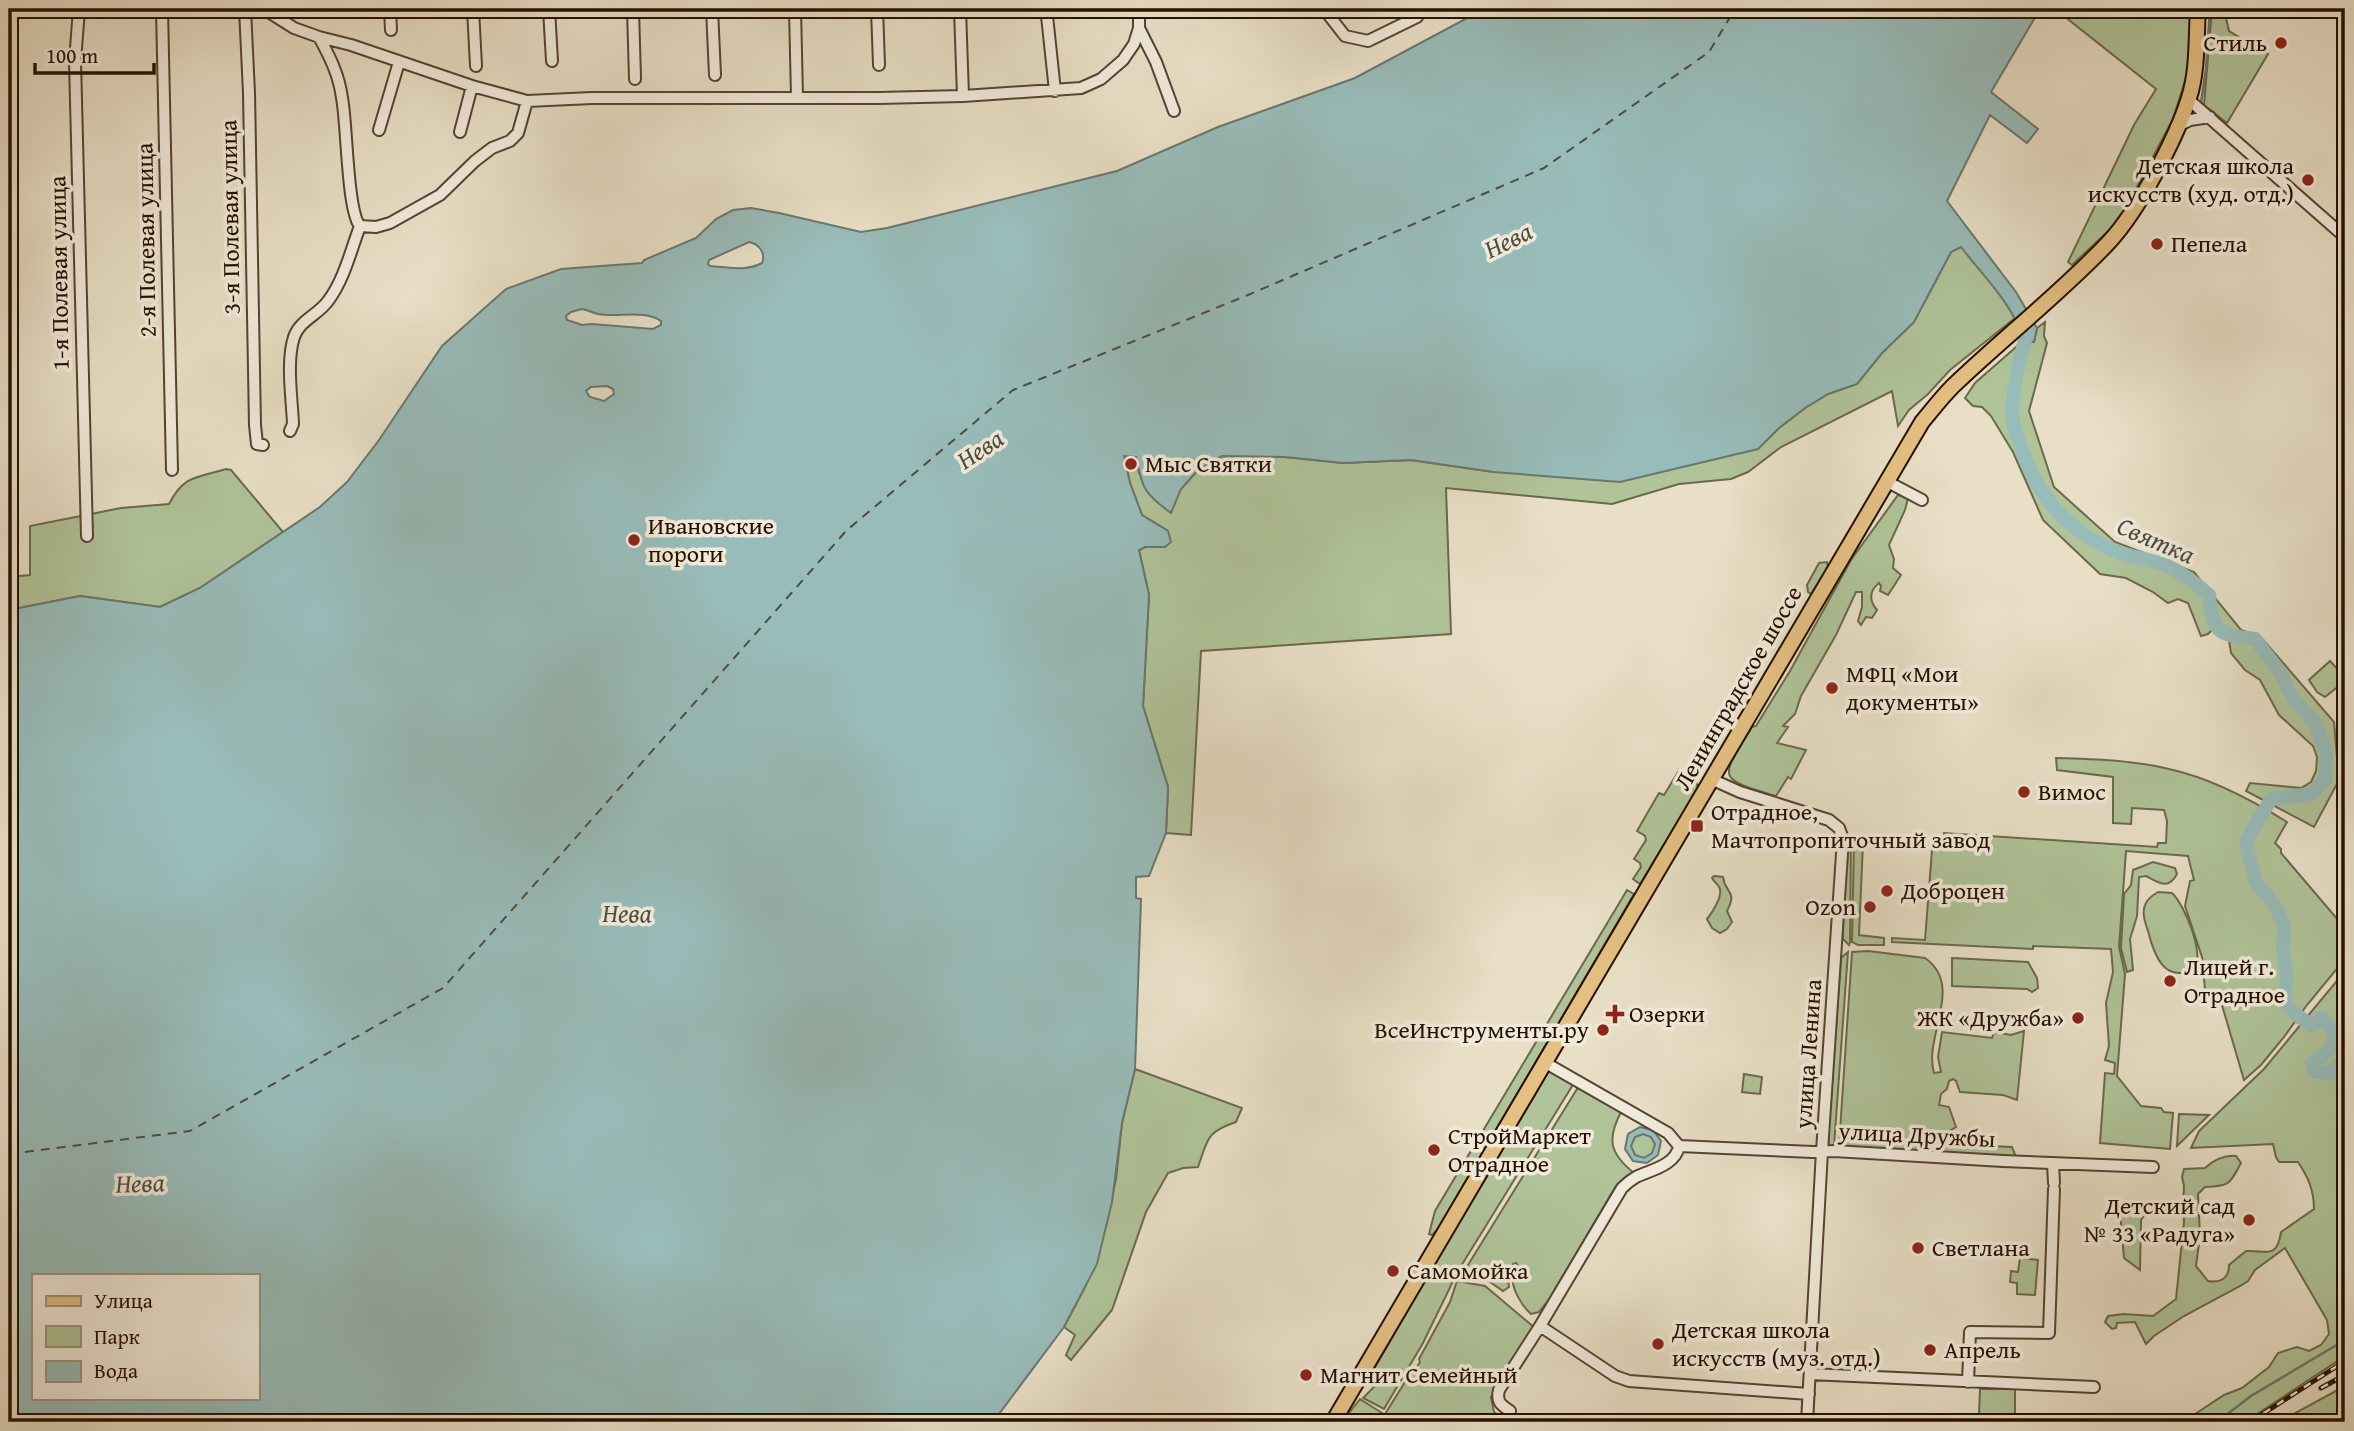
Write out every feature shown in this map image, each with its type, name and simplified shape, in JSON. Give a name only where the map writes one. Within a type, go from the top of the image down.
[{"type":"main road","name":"Ленинградское шоссе","points":[[1333,1422],[1886,481],[1929,414],[1951,388],[2109,242],[2124,224],[2167,149],[2188,99],[2194,75],[2198,9]]},
{"type":"street","name":"1-я Полевая улица","points":[[79,9],[75,61],[87,536]]},
{"type":"street","name":"2-я Полевая улица","points":[[162,9],[172,470]]},
{"type":"street","name":"3-я Полевая улица","points":[[245,9],[255,425],[257,444],[263,445]]},
{"type":"street","points":[[264,9],[294,28],[318,37],[527,101],[553,98],[963,96],[1082,88],[1101,79],[1123,60],[1134,44],[1139,28],[1139,9]]},
{"type":"street","points":[[390,9],[391,30]]},
{"type":"street","points":[[473,9],[476,66]]},
{"type":"street","points":[[550,9],[552,61]]},
{"type":"street","points":[[633,9],[635,79]]},
{"type":"street","points":[[712,9],[715,75]]},
{"type":"street","points":[[795,9],[797,97]]},
{"type":"street","points":[[877,9],[879,65]]},
{"type":"street","points":[[960,9],[963,96]]},
{"type":"street","points":[[1324,9],[1345,36],[1368,41],[1417,16],[1422,9]]},
{"type":"street","points":[[1047,16],[1055,91]]},
{"type":"street","points":[[1139,28],[1156,62],[1174,111]]},
{"type":"street","points":[[318,37],[332,60],[343,99],[353,203],[356,221],[360,226],[376,227],[390,223],[440,195],[475,161],[492,148],[510,141],[518,133],[527,101]]},
{"type":"street","points":[[379,130],[399,62]]},
{"type":"street","points":[[460,132],[472,86]]},
{"type":"street","points":[[2188,99],[2345,237]]},
{"type":"street","points":[[2176,127],[2190,120],[2210,117]]},
{"type":"street","points":[[290,430],[293,425],[291,355],[294,338],[304,322],[320,310],[334,293],[360,226]]},
{"type":"street","points":[[1886,481],[1922,500]]},
{"type":"street","name":"улица Ленина","points":[[1711,779],[1740,792],[1829,820],[1842,834],[1844,852],[1822,1151],[1807,1422]]},
{"type":"street","points":[[1504,1422],[1510,1411],[1500,1404],[1497,1398],[1499,1390],[1622,1188],[1633,1178],[1669,1162],[1678,1154],[1679,1146],[1668,1133],[1544,1062]]},
{"type":"street","name":"улица Дружбы","points":[[1679,1146],[2153,1167]]},
{"type":"street","points":[[1968,1382],[1970,1332],[2049,1333],[2053,1163]]},
{"type":"street","points":[[1540,1326],[1615,1376],[1629,1381],[1809,1394]]},
{"type":"street","points":[[1810,1374],[2094,1387]]},
{"type":"green space","points":[[2055,9],[2192,9],[2189,68],[2173,119],[2119,221],[2072,265],[2068,262],[2134,125],[2156,89]]},
{"type":"green space","points":[[2212,9],[2224,9],[2229,31],[2268,54],[2227,123],[2204,105]]},
{"type":"green space","points":[[1961,246],[1997,290],[2015,318],[1950,370],[1909,410],[1898,426],[1892,391],[1781,447],[1748,472],[1731,479],[1679,484],[1612,504],[1446,488],[1451,634],[1201,651],[1191,835],[1166,833],[1168,787],[1143,706],[1149,595],[1139,550],[1145,547],[1165,547],[1168,531],[1142,515],[1130,483],[1124,455],[1136,457],[1139,473],[1181,489],[1198,470],[1222,456],[1285,457],[1343,463],[1411,460],[1494,472],[1758,449],[1805,408],[1828,394],[1857,384],[1882,353],[1914,322],[1951,252]]},
{"type":"green space","points":[[2045,322],[2044,336],[2047,343],[2029,411],[2054,487],[2115,542],[2194,572],[2241,630],[2260,636],[2334,722],[2339,780],[2314,827],[2246,791],[2250,783],[2301,788],[2311,782],[2316,771],[2317,757],[2313,746],[2279,715],[2260,680],[2245,670],[2231,653],[2229,640],[2212,630],[2201,636],[2188,603],[2178,599],[2168,603],[2126,578],[2100,574],[2043,520],[2013,452],[1991,416],[1982,407],[1973,406],[1965,398],[1975,383],[2024,340],[2034,342],[2037,328]]},
{"type":"green space","points":[[231,470],[283,532],[200,588],[160,607],[80,596],[9,610],[9,577],[30,575],[30,526],[121,508],[169,504],[180,488],[192,479]]},
{"type":"green space","points":[[1898,495],[1908,498],[1889,545],[1894,559],[1893,568],[1901,575],[1888,595],[1880,591],[1879,583],[1873,589],[1871,596],[1877,610],[1872,618],[1866,617],[1861,625],[1858,621],[1862,592],[1856,592],[1836,635],[1801,696],[1795,714],[1783,726],[1788,727],[1777,743],[1806,750],[1791,779],[1788,777],[1776,796],[1733,780],[1729,774],[1734,757],[1790,671],[1851,560]]},
{"type":"green space","points":[[1827,562],[1828,568],[1811,594],[1807,585],[1819,563]]},
{"type":"green space","points":[[2330,661],[2345,677],[2345,681],[2325,697],[2317,692],[2309,680]]},
{"type":"green space","points":[[2056,758],[2127,762],[2169,769],[2215,784],[2274,814],[2287,822],[2275,843],[2281,853],[2345,928],[2345,959],[2261,1065],[2244,1080],[2219,995],[2212,1004],[2206,1000],[2202,957],[2185,906],[2190,881],[2194,880],[2188,856],[2126,851],[2119,947],[2125,974],[2117,1076],[2141,1106],[2161,1108],[2164,1112],[2173,1113],[2170,1149],[2100,1143],[2105,1073],[2114,1074],[2115,1063],[2105,1060],[2109,1046],[2106,1003],[2113,972],[2111,949],[2033,946],[2033,949],[1892,942],[1892,938],[1925,940],[1933,837],[1944,837],[1944,833],[2157,847],[2158,843],[2166,843],[2167,821],[2164,810],[2132,808],[2131,824],[2113,823],[2113,777],[2057,770]]},
{"type":"green space","points":[[1678,772],[1696,782],[1698,788],[1640,884],[1633,879],[1641,867],[1634,859],[1646,840],[1645,836],[1637,831],[1659,793],[1664,795]]},
{"type":"green space","points":[[1851,842],[1849,945],[1843,939],[1843,931],[1847,843]]},
{"type":"green space","points":[[1854,842],[1863,843],[1859,935],[1884,938],[1884,945],[1858,945],[1852,942]]},
{"type":"green space","points":[[2153,862],[2175,868],[2177,874],[2166,884],[2146,876],[2139,877],[2137,916],[2130,939],[2133,970],[2127,972],[2121,948],[2124,894],[2131,885],[2133,870]]},
{"type":"green space","points":[[1723,877],[1731,895],[1727,911],[1732,922],[1720,933],[1712,928],[1707,919],[1720,895],[1719,887],[1712,878]]},
{"type":"green space","points":[[1627,890],[1634,894],[1438,1229],[1432,1235],[1429,1234],[1435,1211]]},
{"type":"green space","points":[[2158,892],[2172,893],[2187,918],[2197,952],[2195,969],[2175,973],[2162,965],[2157,958],[2144,913],[2147,901]]},
{"type":"green space","points":[[1868,951],[1925,958],[1936,970],[1942,983],[1943,997],[1932,1059],[1934,1073],[1941,1072],[1938,1057],[1942,1032],[1992,1038],[1994,1032],[2011,1035],[2024,1031],[2017,1100],[2003,1095],[1960,1092],[1953,1079],[1941,1094],[1939,1105],[1949,1107],[1956,1127],[1946,1133],[1947,1144],[2012,1147],[2016,1157],[1839,1146],[1852,952]]},
{"type":"green space","points":[[1848,952],[1834,1146],[1828,1142],[1841,958]]},
{"type":"green space","points":[[1952,958],[2028,962],[2037,978],[2038,988],[2032,992],[2027,989],[1952,986]]},
{"type":"green space","points":[[2345,971],[2345,1356],[2245,1422],[2193,1422],[2195,1414],[2224,1395],[2242,1388],[2269,1367],[2278,1353],[2297,1347],[2309,1351],[2321,1345],[2329,1334],[2327,1320],[2285,1248],[2255,1270],[2248,1281],[2184,1316],[2146,1344],[2135,1322],[2117,1323],[2116,1328],[2112,1329],[2105,1322],[2108,1316],[2124,1314],[2153,1316],[2176,1299],[2184,1222],[2184,1169],[2205,1168],[2228,1156],[2236,1156],[2241,1163],[2228,1183],[2205,1187],[2198,1194],[2200,1236],[2196,1266],[2208,1281],[2223,1279],[2229,1265],[2246,1251],[2273,1250],[2277,1247],[2281,1232],[2314,1209],[2312,1190],[2302,1168],[2298,1162],[2279,1162],[2273,1144],[2191,1148],[2199,1131],[2264,1069]]},
{"type":"green space","points":[[1548,1068],[1574,1083],[1458,1271],[1423,1343],[1384,1409],[1363,1398],[1374,1387],[1370,1376]]},
{"type":"green space","points":[[1135,1069],[1242,1108],[1236,1122],[1213,1133],[1198,1167],[1168,1173],[1146,1212],[1112,1310],[1071,1360],[1066,1355],[1075,1335],[1064,1327],[1085,1287],[1106,1225],[1116,1179],[1122,1123]]},
{"type":"green space","points":[[1744,1074],[1762,1077],[1760,1094],[1742,1092]]},
{"type":"green space","points":[[1577,1089],[1621,1112],[1612,1138],[1613,1145],[1619,1159],[1634,1173],[1616,1186],[1548,1301],[1539,1312],[1531,1314],[1514,1287],[1513,1277],[1518,1266],[1516,1263],[1513,1264],[1508,1279],[1509,1287],[1503,1291],[1487,1280],[1463,1276],[1463,1273]]},
{"type":"green space","points":[[2179,1114],[2209,1115],[2177,1146]]},
{"type":"green space","points":[[1643,1134],[1651,1138],[1655,1146],[1651,1154],[1643,1158],[1635,1154],[1631,1146],[1635,1138]]},
{"type":"green space","points":[[2120,1212],[2147,1212],[2141,1220],[2140,1270],[2124,1258]]},
{"type":"green space","points":[[2020,1258],[2038,1260],[2035,1295],[2017,1294],[2017,1283],[2010,1282],[2011,1271],[2018,1272]]},
{"type":"green space","points":[[1457,1281],[1485,1286],[1535,1328],[1491,1397],[1494,1412],[1502,1418],[1499,1422],[1380,1422],[1420,1362],[1419,1359],[1450,1302]]},
{"type":"green space","points":[[2345,1386],[2345,1422],[2279,1422]]},
{"type":"green space","points":[[1980,1389],[2015,1389],[2015,1415],[1979,1414]]},
{"type":"green space","points":[[1360,1399],[1382,1413],[1376,1422],[1342,1422]]},
{"type":"water","name":"Нева","points":[[1484,9],[2040,9],[1991,92],[2038,129],[2027,143],[1990,115],[1947,201],[2016,292],[2037,328],[2034,342],[2024,340],[2005,302],[1961,247],[1951,252],[1914,322],[1882,353],[1857,384],[1828,394],[1805,408],[1758,449],[1620,482],[1494,472],[1411,460],[1343,463],[1285,457],[1222,456],[1198,470],[1181,489],[1171,513],[1146,490],[1136,457],[1124,456],[1130,483],[1142,515],[1168,531],[1171,542],[1165,547],[1145,547],[1139,550],[1149,595],[1143,706],[1168,787],[1166,833],[1149,876],[1136,877],[1136,898],[1141,899],[1135,1069],[1122,1123],[1112,1202],[1097,1264],[1064,1327],[993,1422],[9,1422],[9,610],[80,596],[160,607],[200,588],[320,507],[347,482],[379,440],[442,346],[506,289],[561,269],[642,263],[696,238],[716,219],[733,210],[751,208],[861,232],[887,228],[1117,171],[1218,127],[1355,78]],"holes":[[[749,242],[759,247],[763,256],[762,263],[743,268],[708,264],[709,260]],[[582,309],[606,315],[647,315],[661,321],[661,325],[653,329],[582,325],[567,320],[566,316],[571,312]],[[607,386],[613,389],[614,394],[604,401],[590,397],[586,391],[591,387]]]},
{"type":"water","points":[[1640,1127],[1653,1130],[1661,1141],[1658,1155],[1647,1163],[1633,1161],[1625,1149],[1628,1134]],"holes":[[[1643,1134],[1651,1137],[1655,1144],[1652,1153],[1644,1158],[1635,1155],[1631,1146],[1635,1137]]]},
{"type":"waterway","points":[[2201,103],[2210,9]]},
{"type":"waterway","name":"Святка","points":[[2025,324],[2012,414],[2028,466],[2046,497],[2082,533],[2119,552],[2165,565],[2209,595],[2213,618],[2220,630],[2233,636],[2255,639],[2280,672],[2292,697],[2315,723],[2326,752],[2325,780],[2312,794],[2271,799],[2247,839],[2247,848],[2256,882],[2276,907],[2284,926],[2283,947],[2287,980],[2284,993],[2288,1008],[2310,1025],[2322,1018],[2337,1036],[2329,1050],[2312,1063],[2314,1071],[2330,1073],[2339,1065],[2345,1068]]},
{"type":"waterway","points":[[2217,1422],[2251,1396],[2345,1340]]},
{"type":"ferry route","points":[[9,1154],[190,1131],[443,988],[846,531],[1013,390],[1248,295],[1544,168],[1709,52],[1735,9]]},
{"type":"railway","points":[[2250,1422],[2345,1361]]},
{"type":"railway","points":[[2321,1388],[2345,1375]]},
{"type":"place","name":"Стиль","points":[[2281,43]]},
{"type":"place","name":"Детская школа искусств (худ. отд.)","points":[[2308,180]]},
{"type":"place","name":"Пепела","points":[[2157,244]]},
{"type":"place","name":"Мыс Святки","points":[[1131,464]]},
{"type":"place","name":"Ивановские пороги","points":[[634,540]]},
{"type":"place","name":"МФЦ «Мои документы»","points":[[1832,688]]},
{"type":"place","name":"Вимос","points":[[2024,792]]},
{"type":"place","name":"Отрадное, Мачтопропиточный завод","points":[[1697,826]]},
{"type":"place","name":"Доброцен","points":[[1887,891]]},
{"type":"place","name":"Ozon","points":[[1870,907]]},
{"type":"place","name":"Лицей г. Отрадное","points":[[2170,981]]},
{"type":"place","name":"Озерки","points":[[1615,1014]]},
{"type":"place","name":"ЖК «Дружба»","points":[[2078,1018]]},
{"type":"place","name":"ВсеИнструменты.ру","points":[[1603,1030]]},
{"type":"place","name":"СтройМаркет Отрадное","points":[[1434,1150]]},
{"type":"place","name":"Детский сад № 33 «Радуга»","points":[[2249,1220]]},
{"type":"place","name":"Светлана","points":[[1918,1248]]},
{"type":"place","name":"Самомойка","points":[[1393,1271]]},
{"type":"place","name":"Детская школа искусств (муз. отд.)","points":[[1658,1344]]},
{"type":"place","name":"Апрель","points":[[1930,1350]]},
{"type":"place","name":"Магнит Семейный","points":[[1306,1375]]}]
